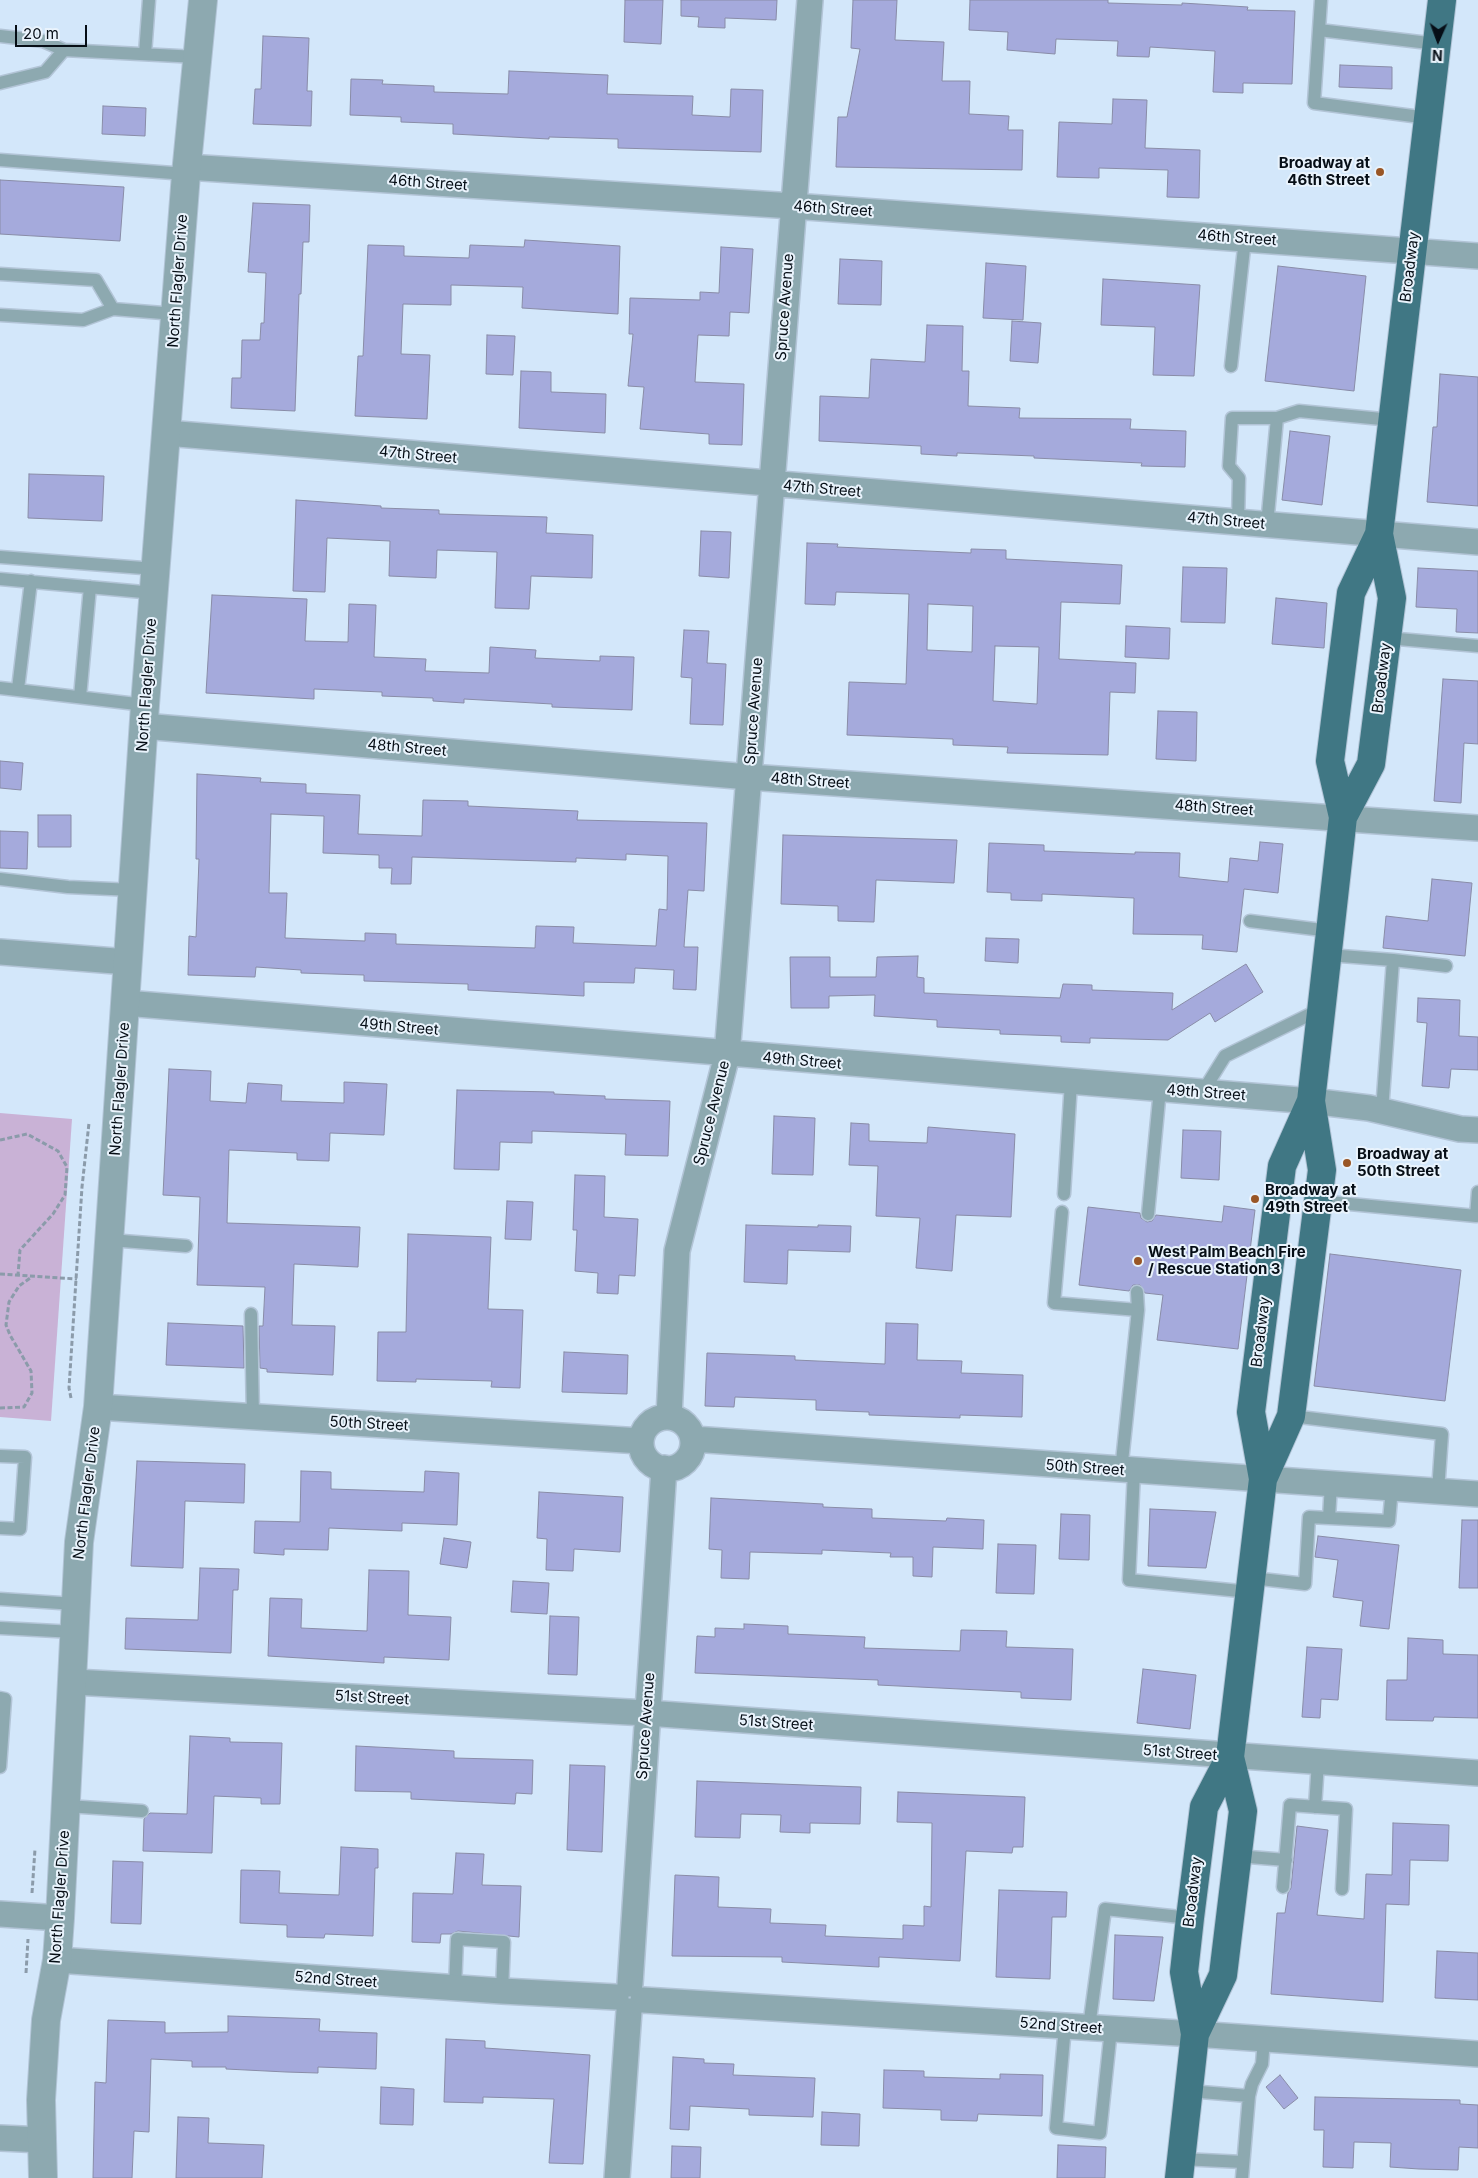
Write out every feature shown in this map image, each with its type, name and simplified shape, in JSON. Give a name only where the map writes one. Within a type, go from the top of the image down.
[{"type":"main road","name":"Broadway","points":[[1343,817],[1371,764],[1392,598],[1379,534],[1442,0]]},
{"type":"main road","name":"Broadway","points":[[1195,2034],[1223,1975],[1242,1811],[1230,1756],[1264,1479],[1291,1416],[1322,1170],[1311,1102],[1343,817],[1330,762],[1351,593],[1379,534]]},
{"type":"main road","name":"Broadway","points":[[1264,1479],[1251,1412],[1282,1166],[1311,1102]]},
{"type":"main road","name":"Broadway","points":[[1180,2169],[1195,2034],[1184,1972],[1190,1918],[1204,1807],[1230,1756]]},
{"type":"street","name":"North Flagler Drive","points":[[43,2178],[41,2100],[46,2020],[56,1960],[60,1918],[74,1682],[75,1604],[79,1542],[98,1407],[144,716],[186,170],[203,0]]},
{"type":"street","name":"Spruce Avenue","points":[[669,1417],[677,1251],[727,1055],[810,0]]},
{"type":"street","name":"46th Street","points":[[186,170],[793,206],[1478,256]]},
{"type":"street","name":"47th Street","points":[[166,433],[772,485],[1478,542]]},
{"type":"street","name":"48th Street","points":[[144,716],[749,777],[1343,817],[1478,828]]},
{"type":"street","points":[[0,952],[128,962]]},
{"type":"street","name":"49th Street","points":[[125,1003],[727,1055],[1311,1102],[1382,1111],[1460,1129],[1478,1130]]},
{"type":"street","name":"50th Street","points":[[98,1407],[641,1441]]},
{"type":"street","points":[[669,1417],[685,1424],[693,1439],[693,1447],[686,1461],[672,1468],[656,1466],[645,1456],[641,1441],[647,1426],[653,1420],[669,1417]]},
{"type":"street","name":"50th Street","points":[[693,1439],[1127,1471],[1478,1494]]},
{"type":"street","name":"Spruce Avenue","points":[[617,2178],[664,1468]]},
{"type":"street","name":"51st Street","points":[[74,1682],[647,1713],[1478,1773]]},
{"type":"street","points":[[0,1914],[60,1918]]},
{"type":"street","name":"52nd Street","points":[[56,1960],[455,1988],[1088,2027],[1478,2054]]},
{"type":"street","points":[[0,2138],[43,2140]]},
{"type":"lane","points":[[145,54],[148,0]]},
{"type":"lane","points":[[1321,0],[1314,103],[1428,118]]},
{"type":"lane","points":[[1319,30],[1437,44]]},
{"type":"lane","points":[[0,36],[43,41],[64,50],[197,57]]},
{"type":"lane","points":[[0,83],[45,72],[64,50]]},
{"type":"lane","points":[[0,160],[186,170]]},
{"type":"lane","points":[[1231,366],[1244,238]]},
{"type":"lane","points":[[0,274],[96,280],[113,309]]},
{"type":"lane","points":[[0,315],[83,320],[113,309],[175,314]]},
{"type":"lane","points":[[1238,522],[1239,478],[1229,466],[1232,418],[1277,418],[1299,411],[1392,420]]},
{"type":"lane","points":[[1267,525],[1277,418]]},
{"type":"lane","points":[[0,557],[155,581]]},
{"type":"lane","points":[[0,579],[90,587],[155,581]]},
{"type":"lane","points":[[18,689],[31,582]]},
{"type":"lane","points":[[80,697],[90,587]]},
{"type":"lane","points":[[1387,638],[1478,646]]},
{"type":"lane","points":[[0,688],[80,697],[144,716]]},
{"type":"lane","points":[[0,879],[68,887],[132,890]]},
{"type":"lane","points":[[1250,921],[1393,960],[1446,966]]},
{"type":"lane","points":[[1382,1111],[1393,960]]},
{"type":"lane","points":[[1202,1092],[1225,1056],[1321,1008]]},
{"type":"lane","points":[[1064,1194],[1070,1082]]},
{"type":"lane","points":[[1148,1214],[1160,1090]]},
{"type":"lane","points":[[1318,1201],[1476,1216],[1478,1192]]},
{"type":"lane","points":[[1062,1212],[1054,1302],[1138,1310]]},
{"type":"lane","points":[[110,1240],[186,1246]]},
{"type":"lane","points":[[1137,1292],[1138,1310],[1127,1471],[1129,1580],[1251,1585],[1305,1584],[1309,1517],[1389,1521],[1392,1488]]},
{"type":"lane","points":[[251,1314],[250,1374],[254,1389],[252,1417]]},
{"type":"lane","points":[[1291,1416],[1442,1434],[1438,1491]]},
{"type":"lane","points":[[0,1456],[25,1458],[20,1529],[0,1528]]},
{"type":"lane","points":[[1329,1518],[1331,1484]]},
{"type":"lane","points":[[0,1599],[75,1604]]},
{"type":"lane","points":[[0,1628],[74,1632]]},
{"type":"lane","points":[[0,1698],[5,1699],[0,1767]]},
{"type":"lane","points":[[1315,1807],[1318,1762]]},
{"type":"lane","points":[[1283,1887],[1290,1805],[1346,1809],[1342,1889]]},
{"type":"lane","points":[[67,1806],[142,1810]]},
{"type":"lane","points":[[1237,1856],[1286,1860]]},
{"type":"lane","points":[[1088,2027],[1100,2133],[1056,2128],[1088,2027],[1105,1909],[1190,1918]]},
{"type":"lane","points":[[455,1988],[457,1939],[504,1942],[502,1991]]},
{"type":"lane","points":[[1242,2178],[1249,2096],[1252,2084],[1262,2064],[1264,2039]]},
{"type":"lane","points":[[1189,2091],[1249,2096]]},
{"type":"lane","points":[[1180,2169],[1243,2162]]},
{"type":"path","points":[[0,1140],[27,1134],[58,1151],[67,1167],[65,1196],[53,1214],[20,1250],[18,1276]]},
{"type":"path","points":[[0,1274],[78,1279]]},
{"type":"path","points":[[0,1408],[24,1407],[32,1393],[31,1371],[10,1335],[6,1324],[9,1302],[19,1286],[33,1276]]},
{"type":"path","points":[[26,1976],[36,1847]]},
{"type":"shaded area","points":[[0,1113],[72,1119],[51,1421],[0,1417]]},
{"type":"building","points":[[625,0],[663,0],[661,44],[624,42]]},
{"type":"building","points":[[681,0],[777,0],[776,20],[725,18],[725,28],[698,27],[699,17],[681,16]]},
{"type":"building","points":[[853,0],[897,0],[895,40],[944,42],[942,81],[970,81],[969,114],[1009,116],[1008,130],[1023,130],[1022,170],[836,167],[838,117],[847,117],[860,49],[851,48]]},
{"type":"building","points":[[970,0],[1108,0],[1108,3],[1182,5],[1182,3],[1248,7],[1247,10],[1295,11],[1292,84],[1243,83],[1243,93],[1213,92],[1215,51],[1150,47],[1149,57],[1117,56],[1118,41],[1056,39],[1055,54],[1007,50],[1008,32],[969,30]]},
{"type":"building","points":[[263,36],[309,38],[307,91],[312,91],[311,126],[253,124],[255,89],[261,89]]},
{"type":"building","points":[[1340,65],[1392,67],[1392,89],[1339,87]]},
{"type":"building","points":[[509,71],[608,75],[607,94],[693,96],[692,115],[730,117],[731,89],[763,90],[761,152],[618,148],[618,139],[549,137],[549,139],[453,134],[453,124],[401,122],[401,117],[350,115],[351,79],[383,80],[382,84],[434,86],[434,92],[508,94]]},
{"type":"building","points":[[1113,99],[1147,100],[1145,148],[1200,150],[1199,198],[1167,197],[1168,170],[1099,168],[1099,178],[1057,177],[1059,122],[1112,124]]},
{"type":"building","points":[[103,106],[146,108],[145,136],[102,134]]},
{"type":"building","points":[[0,180],[124,187],[120,241],[0,234]]},
{"type":"building","points":[[253,203],[310,205],[309,242],[303,242],[301,294],[299,294],[295,411],[231,408],[232,378],[241,378],[242,340],[260,340],[261,323],[264,323],[266,273],[248,272]]},
{"type":"building","points":[[525,240],[620,246],[618,314],[522,308],[523,287],[451,285],[451,305],[403,304],[401,354],[430,355],[427,419],[355,416],[358,356],[363,356],[368,245],[404,246],[404,256],[469,258],[470,245],[524,247]]},
{"type":"building","points":[[721,247],[753,249],[749,313],[730,312],[729,336],[698,335],[695,382],[744,384],[742,445],[709,444],[709,434],[640,429],[644,387],[628,386],[633,334],[629,334],[630,298],[700,300],[700,292],[719,293]]},
{"type":"building","points":[[840,259],[882,261],[881,305],[838,304]]},
{"type":"building","points":[[986,263],[1026,266],[1023,320],[983,318]]},
{"type":"building","points":[[1278,266],[1366,276],[1354,391],[1265,381]]},
{"type":"building","points":[[1103,279],[1200,285],[1194,376],[1153,375],[1155,327],[1101,325]]},
{"type":"building","points":[[1012,321],[1041,323],[1038,363],[1010,361]]},
{"type":"building","points":[[927,325],[963,326],[962,371],[969,371],[968,406],[1020,408],[1019,418],[1131,419],[1130,429],[1186,431],[1185,467],[1141,466],[1142,463],[1034,458],[1034,456],[957,453],[957,456],[921,454],[921,446],[819,441],[820,396],[869,398],[871,359],[925,362]]},
{"type":"building","points":[[487,335],[515,336],[513,375],[486,374]]},
{"type":"building","points":[[521,371],[551,372],[551,392],[606,394],[605,433],[519,428]]},
{"type":"building","points":[[1440,374],[1478,377],[1478,506],[1427,502],[1433,427],[1437,427]]},
{"type":"building","points":[[1290,431],[1330,436],[1322,505],[1282,500]]},
{"type":"building","points":[[29,474],[104,476],[102,521],[28,518]]},
{"type":"building","points":[[296,500],[381,506],[381,508],[439,510],[439,514],[547,517],[546,533],[593,535],[592,578],[531,576],[529,609],[495,608],[497,552],[437,550],[436,578],[389,576],[390,541],[327,538],[325,592],[293,591]]},
{"type":"building","points":[[701,531],[731,532],[729,578],[699,576]]},
{"type":"building","points":[[807,543],[838,544],[837,547],[971,553],[971,549],[1006,550],[1006,559],[1122,565],[1120,604],[1061,602],[1059,659],[1136,663],[1135,693],[1110,692],[1108,755],[1007,753],[1008,747],[953,745],[953,739],[847,735],[849,682],[906,684],[909,594],[836,592],[835,605],[805,604]],"holes":[[[928,604],[973,606],[972,652],[927,650]],[[995,646],[1039,647],[1037,704],[993,701]]]},
{"type":"building","points":[[1183,567],[1227,568],[1225,623],[1181,622]]},
{"type":"building","points":[[1418,568],[1478,571],[1478,633],[1456,632],[1457,609],[1416,607]]},
{"type":"building","points":[[212,595],[307,599],[305,641],[348,642],[349,604],[376,605],[374,657],[426,659],[425,671],[489,673],[490,647],[536,650],[535,658],[600,661],[600,656],[634,657],[632,710],[552,707],[552,704],[464,699],[464,703],[433,701],[433,698],[382,696],[382,692],[314,689],[314,699],[206,693]]},
{"type":"building","points":[[1276,598],[1327,603],[1324,648],[1272,644]]},
{"type":"building","points":[[1126,626],[1170,628],[1169,659],[1125,657]]},
{"type":"building","points":[[684,630],[709,631],[707,663],[726,664],[723,725],[690,724],[692,678],[681,677]]},
{"type":"building","points":[[1443,679],[1478,681],[1478,744],[1464,743],[1461,803],[1434,801]]},
{"type":"building","points":[[1158,711],[1197,712],[1196,761],[1156,759]]},
{"type":"building","points":[[0,761],[23,763],[21,790],[0,788]]},
{"type":"building","points":[[197,774],[261,778],[260,782],[306,784],[306,793],[360,795],[358,834],[422,836],[423,800],[468,801],[468,806],[578,811],[577,820],[707,823],[704,891],[688,890],[684,947],[698,947],[696,990],[673,989],[674,970],[635,968],[634,983],[584,982],[584,996],[468,990],[468,984],[364,981],[364,975],[301,973],[301,970],[256,967],[255,977],[188,975],[189,936],[196,937],[199,859],[196,859]],"holes":[[[271,814],[324,816],[323,853],[379,855],[379,868],[392,868],[391,884],[411,884],[412,857],[576,862],[576,858],[626,860],[626,854],[668,856],[667,910],[659,909],[656,946],[573,943],[574,927],[536,926],[535,948],[396,944],[396,934],[365,933],[365,941],[285,938],[287,893],[269,893]]]},
{"type":"building","points":[[38,815],[71,815],[71,847],[38,847]]},
{"type":"building","points":[[0,831],[28,832],[27,869],[0,868]]},
{"type":"building","points":[[783,835],[957,840],[954,883],[876,880],[874,922],[838,921],[838,906],[781,904]]},
{"type":"building","points":[[1260,842],[1283,844],[1278,893],[1244,889],[1237,952],[1202,949],[1203,935],[1133,934],[1134,898],[1042,894],[1042,901],[1011,900],[1011,893],[987,892],[989,843],[1044,845],[1044,851],[1135,854],[1135,852],[1180,853],[1179,877],[1228,882],[1230,858],[1258,861]]},
{"type":"building","points":[[1432,879],[1472,883],[1465,956],[1383,948],[1386,916],[1428,921]]},
{"type":"building","points":[[986,938],[1019,939],[1018,963],[985,961]]},
{"type":"building","points":[[918,956],[917,977],[924,978],[924,993],[1060,998],[1063,984],[1092,985],[1092,990],[1173,993],[1172,1010],[1246,964],[1263,992],[1215,1022],[1210,1013],[1168,1040],[1090,1038],[1090,1043],[1061,1042],[1061,1036],[1000,1034],[1000,1030],[937,1027],[937,1020],[874,1016],[875,995],[829,996],[829,1008],[791,1008],[790,957],[830,957],[830,977],[876,977],[877,957]]},
{"type":"building","points":[[1418,998],[1460,1000],[1459,1036],[1478,1037],[1478,1070],[1451,1069],[1449,1088],[1422,1086],[1427,1023],[1417,1022]]},
{"type":"building","points":[[169,1069],[211,1071],[210,1101],[246,1103],[248,1083],[282,1085],[281,1101],[344,1103],[344,1082],[387,1084],[384,1135],[330,1133],[329,1161],[297,1160],[297,1153],[229,1150],[227,1223],[360,1227],[358,1267],[294,1264],[292,1325],[335,1326],[333,1375],[267,1372],[267,1369],[260,1368],[259,1326],[263,1326],[265,1287],[197,1285],[200,1197],[163,1195]]},
{"type":"building","points":[[457,1090],[554,1092],[554,1094],[605,1096],[605,1099],[670,1101],[668,1156],[625,1155],[626,1134],[532,1131],[532,1143],[500,1142],[499,1170],[454,1169]]},
{"type":"building","points":[[774,1116],[815,1118],[813,1175],[772,1174]]},
{"type":"building","points":[[851,1123],[869,1124],[869,1141],[927,1143],[928,1127],[1015,1134],[1011,1217],[956,1215],[952,1271],[916,1268],[920,1218],[876,1216],[878,1166],[849,1165]]},
{"type":"building","points":[[1183,1130],[1221,1131],[1219,1180],[1181,1178]]},
{"type":"building","points":[[575,1175],[605,1176],[604,1217],[638,1219],[635,1276],[619,1275],[618,1294],[597,1293],[598,1273],[575,1271],[577,1230],[573,1230]]},
{"type":"building","points":[[507,1201],[533,1202],[531,1240],[505,1239]]},
{"type":"building","points":[[1224,1206],[1255,1210],[1238,1349],[1157,1340],[1163,1295],[1145,1293],[1140,1285],[1133,1285],[1129,1291],[1079,1285],[1088,1207],[1140,1213],[1141,1218],[1147,1222],[1152,1221],[1156,1215],[1222,1222]]},
{"type":"building","points":[[746,1225],[851,1226],[850,1252],[788,1250],[787,1284],[744,1282]]},
{"type":"building","points":[[408,1234],[491,1237],[488,1309],[523,1310],[520,1388],[491,1387],[492,1381],[416,1379],[416,1382],[377,1381],[378,1332],[406,1332]]},
{"type":"building","points":[[1330,1254],[1461,1270],[1445,1401],[1314,1386]]},
{"type":"building","points":[[168,1323],[243,1326],[244,1368],[166,1365]]},
{"type":"building","points":[[886,1323],[918,1324],[917,1360],[962,1361],[961,1373],[1023,1375],[1022,1417],[960,1415],[960,1418],[869,1415],[869,1412],[816,1410],[816,1400],[735,1397],[734,1407],[705,1406],[707,1353],[795,1356],[795,1360],[885,1364]]},
{"type":"building","points":[[564,1352],[628,1355],[627,1394],[562,1392]]},
{"type":"building","points":[[137,1461],[245,1464],[244,1503],[185,1501],[183,1568],[131,1566]]},
{"type":"building","points":[[301,1471],[331,1472],[331,1489],[424,1492],[425,1471],[459,1473],[457,1525],[402,1523],[402,1531],[329,1528],[328,1550],[284,1549],[284,1555],[254,1553],[255,1521],[300,1522]]},
{"type":"building","points":[[539,1492],[623,1497],[620,1552],[574,1549],[573,1571],[546,1570],[547,1539],[537,1538]]},
{"type":"building","points":[[711,1498],[823,1504],[823,1507],[872,1509],[872,1518],[946,1521],[947,1518],[984,1520],[983,1549],[933,1547],[932,1577],[913,1576],[913,1557],[890,1557],[891,1553],[822,1550],[822,1554],[750,1552],[749,1579],[721,1578],[722,1550],[709,1549]]},
{"type":"building","points":[[1150,1509],[1216,1512],[1206,1568],[1148,1566]]},
{"type":"building","points":[[1061,1514],[1090,1515],[1089,1560],[1059,1559]]},
{"type":"building","points":[[1462,1520],[1478,1520],[1478,1588],[1459,1588]]},
{"type":"building","points":[[1318,1536],[1399,1545],[1389,1629],[1360,1626],[1363,1601],[1333,1597],[1338,1560],[1315,1557]]},
{"type":"building","points":[[444,1538],[471,1542],[467,1568],[440,1564]]},
{"type":"building","points":[[998,1544],[1036,1545],[1034,1594],[996,1593]]},
{"type":"building","points":[[200,1568],[239,1569],[238,1590],[233,1590],[231,1653],[125,1649],[126,1618],[198,1620]]},
{"type":"building","points":[[369,1570],[409,1571],[408,1615],[451,1617],[449,1660],[384,1657],[384,1663],[268,1656],[270,1598],[302,1599],[301,1628],[367,1631]]},
{"type":"building","points":[[513,1581],[549,1583],[547,1614],[511,1612]]},
{"type":"building","points":[[550,1616],[579,1617],[577,1675],[548,1674]]},
{"type":"building","points":[[744,1624],[788,1626],[788,1634],[865,1637],[864,1648],[960,1651],[961,1630],[1007,1631],[1006,1647],[1073,1649],[1071,1700],[1021,1698],[1021,1692],[878,1685],[878,1680],[695,1673],[697,1636],[715,1637],[715,1628],[744,1629]]},
{"type":"building","points":[[1408,1638],[1443,1640],[1443,1654],[1478,1655],[1478,1718],[1434,1717],[1433,1721],[1386,1720],[1387,1680],[1407,1680]]},
{"type":"building","points":[[1307,1647],[1342,1649],[1338,1700],[1321,1699],[1320,1718],[1302,1717]]},
{"type":"building","points":[[1143,1669],[1196,1675],[1190,1729],[1137,1723]]},
{"type":"building","points":[[190,1736],[230,1738],[230,1742],[282,1743],[280,1804],[261,1804],[261,1798],[214,1796],[212,1853],[143,1851],[144,1819],[150,1813],[187,1814]]},
{"type":"building","points":[[356,1746],[454,1751],[454,1758],[533,1760],[532,1794],[516,1793],[515,1804],[411,1799],[411,1792],[355,1791]]},
{"type":"building","points":[[570,1765],[605,1766],[602,1852],[567,1850]]},
{"type":"building","points":[[697,1781],[861,1787],[860,1824],[810,1823],[810,1833],[780,1832],[781,1815],[741,1814],[740,1838],[695,1837]]},
{"type":"building","points":[[898,1792],[1025,1797],[1023,1847],[1013,1847],[1012,1853],[966,1851],[960,1961],[879,1957],[879,1967],[782,1962],[782,1957],[672,1956],[675,1875],[719,1877],[718,1907],[771,1909],[770,1923],[826,1925],[825,1936],[903,1939],[903,1925],[924,1926],[924,1906],[931,1907],[932,1823],[897,1822]]},
{"type":"building","points":[[1393,1823],[1449,1825],[1448,1861],[1410,1860],[1409,1905],[1386,1904],[1383,2002],[1271,1994],[1277,1913],[1285,1913],[1288,1893],[1291,1888],[1297,1826],[1328,1830],[1317,1915],[1364,1919],[1366,1874],[1392,1875]]},
{"type":"building","points":[[341,1847],[378,1849],[378,1868],[375,1868],[373,1936],[325,1934],[324,1938],[287,1937],[287,1925],[240,1923],[241,1870],[280,1871],[279,1893],[339,1895]]},
{"type":"building","points":[[456,1853],[484,1854],[482,1885],[521,1886],[519,1937],[458,1931],[451,1934],[441,1934],[440,1943],[412,1942],[413,1893],[453,1894]]},
{"type":"building","points":[[113,1861],[143,1862],[141,1924],[111,1923]]},
{"type":"building","points":[[999,1890],[1067,1892],[1066,1917],[1052,1917],[1050,1979],[996,1977]]},
{"type":"building","points":[[1115,1935],[1163,1937],[1154,2001],[1113,1999]]},
{"type":"building","points":[[1437,1951],[1478,1953],[1478,2000],[1435,1998]]},
{"type":"building","points":[[228,2016],[320,2019],[319,2031],[377,2033],[376,2069],[318,2067],[318,2073],[286,2072],[226,2069],[226,2067],[192,2067],[192,2061],[151,2059],[149,2132],[134,2131],[132,2178],[93,2178],[95,2082],[106,2083],[108,2020],[165,2022],[165,2033],[228,2032]]},
{"type":"building","points":[[446,2039],[485,2041],[485,2048],[590,2055],[583,2164],[549,2163],[554,2099],[483,2097],[483,2103],[444,2102]]},
{"type":"building","points":[[673,2057],[704,2059],[704,2063],[734,2064],[733,2075],[815,2078],[813,2117],[749,2115],[749,2109],[690,2106],[689,2130],[670,2129]]},
{"type":"building","points":[[884,2070],[924,2071],[924,2077],[1000,2079],[1000,2074],[1043,2075],[1042,2116],[978,2114],[977,2121],[941,2120],[941,2110],[883,2108]]},
{"type":"building","points":[[1280,2075],[1298,2098],[1284,2109],[1266,2087]]},
{"type":"building","points":[[381,2087],[414,2089],[413,2125],[380,2124]]},
{"type":"building","points":[[1315,2097],[1460,2100],[1460,2104],[1478,2105],[1478,2148],[1459,2147],[1458,2170],[1419,2169],[1390,2167],[1391,2143],[1354,2142],[1353,2168],[1323,2167],[1324,2130],[1314,2130]]},
{"type":"building","points":[[822,2112],[860,2114],[859,2146],[821,2145]]},
{"type":"building","points":[[178,2117],[209,2118],[208,2143],[264,2145],[262,2178],[176,2178]]},
{"type":"building","points":[[1058,2145],[1106,2147],[1105,2178],[1057,2178]]},
{"type":"building","points":[[672,2146],[701,2147],[700,2178],[671,2178]]},
{"type":"place","name":"Broadway at 46th Street","points":[[1380,172]]},
{"type":"place","name":"Broadway at 50th Street","points":[[1347,1163]]},
{"type":"place","name":"Broadway at 49th Street","points":[[1255,1199]]},
{"type":"place","name":"West Palm Beach Fire / Rescue Station 3","points":[[1138,1261]]}]
